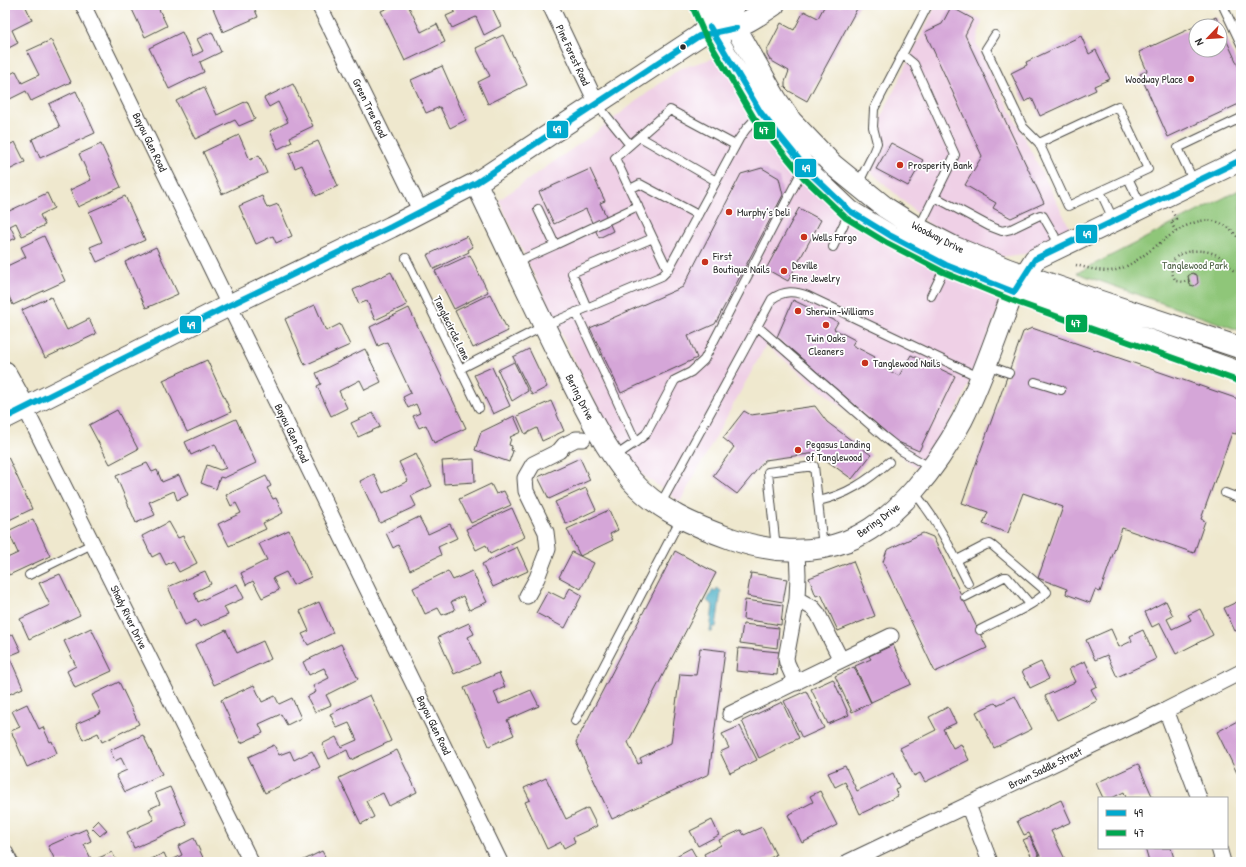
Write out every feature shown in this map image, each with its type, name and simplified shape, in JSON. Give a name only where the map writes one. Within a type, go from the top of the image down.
[{"type":"main road","name":"Woodway Drive","points":[[700,5],[708,32],[761,113],[823,187],[850,211],[891,236],[946,265],[1014,292],[1241,373]]},
{"type":"main road","points":[[5,418],[230,305],[421,212],[476,183],[708,32],[730,12],[746,23],[774,5]]},
{"type":"main road","name":"Woodway Drive","points":[[730,12],[776,99],[791,121],[833,165],[886,208],[919,229],[954,247],[1025,275],[1241,348]]},
{"type":"main road","name":"Bering Drive","points":[[476,183],[544,326],[590,435],[614,457],[632,481],[660,506],[708,530],[744,543],[797,551],[823,548],[847,542],[866,532],[899,506],[913,491],[944,451],[962,420],[984,371],[1014,292],[1036,259],[1241,160]]},
{"type":"main road","points":[[850,211],[857,185]]},
{"type":"main road","name":"Shady River Drive","points":[[5,372],[25,408]]},
{"type":"street","name":"Bayou Glen Road","points":[[83,5],[500,862]]},
{"type":"street","name":"Green Tree Road","points":[[319,5],[421,212]]},
{"type":"street","name":"Pine Forest Road","points":[[550,5],[597,104]]},
{"type":"street","name":"Shady River Drive","points":[[25,408],[251,862]]},
{"type":"street","points":[[527,596],[537,578],[548,549],[546,532],[526,491],[525,478],[533,464],[559,451],[568,443],[590,435]]},
{"type":"street","points":[[796,683],[786,658],[797,598],[797,551]]},
{"type":"street","points":[[797,598],[813,608],[818,614],[842,660]]},
{"type":"street","points":[[730,714],[891,636]]},
{"type":"street","name":"Brown Saddle Street","points":[[848,862],[1166,710],[1241,672]]},
{"type":"street","points":[[1166,710],[1199,797]]},
{"type":"street","points":[[968,805],[990,862]]},
{"type":"street","points":[[1219,849],[1223,862]]},
{"type":"street","points":[[5,852],[10,862]]},
{"type":"lane","points":[[857,185],[877,143],[873,127],[874,109],[928,5]]},
{"type":"lane","points":[[1224,8],[1241,44]]},
{"type":"lane","points":[[995,35],[986,50],[1023,127],[1039,143],[1068,206],[1148,169],[1118,106],[1039,143]]},
{"type":"lane","points":[[902,54],[914,64],[955,155],[919,229]]},
{"type":"lane","points":[[597,104],[630,145]]},
{"type":"lane","points":[[668,270],[616,158],[670,110],[735,145]]},
{"type":"lane","points":[[460,369],[544,326],[662,276],[668,270],[735,145],[746,129],[761,113]]},
{"type":"lane","points":[[1194,183],[1178,148],[1241,118]]},
{"type":"lane","points":[[640,137],[716,182]]},
{"type":"lane","points":[[614,457],[646,434],[675,380],[691,372],[704,360],[805,166]]},
{"type":"lane","points":[[1128,178],[1142,208]]},
{"type":"lane","points":[[630,189],[640,184],[698,214]]},
{"type":"lane","points":[[1100,191],[1115,221]]},
{"type":"lane","points":[[935,197],[989,226],[1002,231],[1011,229],[1040,215],[1043,216],[1061,247]]},
{"type":"lane","points":[[514,263],[638,206]]},
{"type":"lane","points":[[538,209],[555,245]]},
{"type":"lane","points":[[833,247],[850,211]]},
{"type":"lane","points":[[587,308],[572,273],[653,238]]},
{"type":"lane","name":"Tanglecircle Lane","points":[[406,258],[479,408]]},
{"type":"lane","points":[[931,296],[946,265]]},
{"type":"lane","points":[[660,506],[757,326],[772,299],[777,295],[797,291],[984,371],[1008,373]]},
{"type":"lane","points":[[576,312],[636,442]]},
{"type":"lane","points":[[757,326],[883,436],[902,451],[931,468]]},
{"type":"lane","points":[[1035,382],[1061,390]]},
{"type":"lane","points":[[818,501],[842,494],[860,485],[889,462]]},
{"type":"lane","points":[[776,549],[768,472],[814,466],[823,548]]},
{"type":"lane","points":[[913,491],[921,500],[942,532],[968,583]]},
{"type":"lane","points":[[1225,493],[1240,496]]},
{"type":"lane","points":[[575,721],[681,517]]},
{"type":"lane","points":[[29,575],[92,544]]},
{"type":"lane","points":[[956,560],[986,545],[993,546],[1047,592],[1039,599],[980,630]]},
{"type":"lane","points":[[965,597],[1004,577],[1007,577],[1030,604]]},
{"type":"path","points":[[1166,197],[1176,219],[1171,222],[1176,232]]},
{"type":"path","points":[[1076,265],[1091,269],[1114,270],[1127,266],[1189,223],[1210,220],[1226,226],[1241,241]]},
{"type":"path","points":[[1189,280],[1183,282],[1176,280],[1171,273],[1171,264],[1175,257],[1193,250],[1206,251],[1217,255],[1227,262],[1233,270],[1241,271]]},
{"type":"shaded area","points":[[936,5],[954,5],[982,21],[976,43],[1071,230],[1024,254],[999,257],[930,225],[869,170],[883,143],[881,117]]},
{"type":"shaded area","points":[[717,57],[807,177],[1005,292],[963,398],[948,426],[920,471],[766,345],[680,502],[635,469],[612,436],[563,337],[499,200],[592,135],[679,69]]},
{"type":"green space","name":"Tanglewood Park","points":[[1241,189],[1241,331],[1077,273]]},
{"type":"water","points":[[717,588],[721,591],[716,627],[713,627],[712,632],[710,632],[713,605],[707,601],[713,590],[716,591]]},
{"type":"building","points":[[5,5],[25,5],[32,20],[12,30],[18,43],[5,50]]},
{"type":"building","points":[[130,5],[157,5],[167,26],[145,37]]},
{"type":"building","points":[[219,5],[253,5],[258,17],[223,32],[213,8]]},
{"type":"building","points":[[394,5],[408,5],[421,32],[437,24],[445,42],[405,61],[381,11]]},
{"type":"building","points":[[452,5],[491,5],[501,26],[484,35],[476,17],[452,28],[446,16],[455,12]]},
{"type":"building","points":[[825,5],[837,5],[841,7],[842,5],[859,5],[807,101],[789,91],[785,87],[785,82],[789,71],[770,60],[767,55],[767,50],[781,23],[794,30],[804,11],[818,18]]},
{"type":"building","points":[[951,7],[973,19],[965,35],[1044,203],[1011,218],[993,208],[996,203],[965,185],[982,156],[925,32],[942,24]]},
{"type":"building","name":"Woodway Place","points":[[1188,30],[1188,58],[1228,58],[1228,44],[1241,72],[1241,103],[1168,137],[1140,74],[1147,71],[1139,52]]},
{"type":"building","points":[[182,32],[193,56],[203,51],[197,39],[212,32],[221,52],[200,62],[204,72],[169,89],[149,48]]},
{"type":"building","points":[[503,35],[527,85],[488,104],[478,82],[490,76],[476,48]]},
{"type":"building","points":[[1081,36],[1089,54],[1096,50],[1110,79],[1094,86],[1096,90],[1040,116],[1032,98],[1025,102],[1011,73],[1027,65],[1026,62]]},
{"type":"building","points":[[51,40],[71,82],[31,101],[26,91],[10,99],[5,88],[5,77],[16,71],[22,83],[39,75],[27,51]]},
{"type":"building","points":[[442,66],[466,120],[450,128],[440,107],[426,113],[411,80]]},
{"type":"building","points":[[293,84],[313,126],[290,137],[292,142],[278,149],[270,131],[288,122],[278,102],[269,107],[264,98]]},
{"type":"building","points":[[204,87],[217,115],[247,101],[255,119],[239,126],[235,120],[195,139],[176,101]]},
{"type":"building","points":[[76,91],[95,133],[40,158],[32,139],[60,127],[49,104]]},
{"type":"building","points":[[239,135],[250,160],[259,155],[267,173],[222,194],[203,152]]},
{"type":"building","points":[[318,141],[338,186],[316,196],[302,165],[295,168],[289,153]]},
{"type":"building","points":[[15,142],[25,162],[5,172],[5,147]]},
{"type":"building","name":"Prosperity Bank","points":[[891,143],[923,160],[908,186],[876,169]]},
{"type":"building","points":[[101,144],[121,187],[78,207],[70,190],[91,180],[79,154]]},
{"type":"building","points":[[762,168],[779,178],[783,195],[715,324],[688,336],[697,358],[621,393],[590,328],[683,287],[741,174]]},
{"type":"building","points":[[590,169],[605,201],[600,203],[613,231],[599,238],[586,209],[554,224],[539,192]]},
{"type":"building","points":[[47,193],[54,208],[40,215],[45,225],[22,236],[16,223],[10,226],[16,238],[5,243],[5,213]]},
{"type":"building","points":[[125,196],[145,240],[97,262],[90,247],[102,242],[89,212]]},
{"type":"building","points":[[262,196],[267,208],[278,204],[292,236],[276,243],[273,236],[256,244],[239,206]]},
{"type":"building","points":[[799,208],[821,220],[788,281],[766,269]]},
{"type":"building","points":[[44,236],[65,281],[13,305],[5,288],[5,267],[26,257],[21,247]]},
{"type":"building","points":[[467,236],[473,247],[468,250],[469,252],[434,269],[427,255]]},
{"type":"building","points":[[156,247],[178,294],[146,308],[125,262]]},
{"type":"building","points":[[470,255],[488,292],[454,309],[435,271]]},
{"type":"building","points":[[391,272],[407,305],[375,320],[367,301],[359,304],[353,290]]},
{"type":"building","points":[[1192,273],[1197,275],[1198,283],[1194,286],[1190,285],[1188,276]]},
{"type":"building","points":[[490,294],[508,331],[473,348],[455,311]]},
{"type":"building","points":[[51,297],[67,330],[89,319],[96,334],[45,358],[22,310]]},
{"type":"building","points":[[793,300],[838,322],[834,329],[855,340],[852,345],[875,357],[872,361],[899,376],[911,355],[955,376],[919,451],[896,441],[777,337]]},
{"type":"building","points":[[315,305],[326,331],[340,324],[350,345],[305,365],[285,319]]},
{"type":"building","points":[[409,308],[466,428],[434,443],[426,425],[419,428],[413,416],[420,413],[416,404],[408,408],[403,397],[411,393],[387,342],[378,346],[370,327]]},
{"type":"building","points":[[1032,328],[1241,400],[1241,421],[1236,434],[1232,433],[1201,519],[1205,521],[1194,553],[1122,528],[1100,592],[1095,590],[1090,603],[1066,594],[1067,589],[1038,578],[1063,507],[1023,493],[1008,533],[983,524],[988,512],[962,503],[1023,332]]},
{"type":"building","points":[[365,349],[381,382],[365,390],[360,380],[339,391],[347,408],[331,416],[317,386],[321,384],[316,373]]},
{"type":"building","points":[[529,349],[547,387],[532,395],[513,357]]},
{"type":"building","points":[[207,360],[231,412],[187,432],[163,380]]},
{"type":"building","points":[[514,362],[528,391],[512,401],[498,370]]},
{"type":"building","points":[[492,367],[510,406],[493,414],[474,375]]},
{"type":"building","points":[[551,401],[564,431],[542,441],[537,428],[525,434],[517,416]]},
{"type":"building","name":"Pegasus Landing of Tanglewood","points":[[815,406],[827,422],[871,455],[852,479],[816,453],[765,460],[737,494],[713,476],[734,447],[723,438],[744,411],[751,415]]},
{"type":"building","points":[[117,410],[138,449],[110,464],[89,425]]},
{"type":"building","points":[[373,413],[380,427],[358,437],[351,423]]},
{"type":"building","points":[[514,416],[521,432],[510,437],[509,445],[512,446],[511,450],[513,451],[509,462],[475,450],[481,432]]},
{"type":"building","points":[[236,419],[256,463],[224,478],[220,477],[216,489],[201,483],[207,465],[220,470],[226,468],[215,444],[191,455],[185,442]]},
{"type":"building","points":[[1241,440],[1241,454],[1237,452]]},
{"type":"building","points":[[416,454],[432,486],[411,496],[416,506],[380,523],[360,481],[374,474],[383,493],[408,481],[399,462]]},
{"type":"building","points":[[8,457],[32,509],[5,522],[5,458]]},
{"type":"building","points":[[580,458],[590,480],[549,499],[538,477]]},
{"type":"building","points":[[474,459],[475,482],[444,484],[442,461]]},
{"type":"building","points":[[147,463],[152,472],[157,470],[162,482],[179,475],[188,495],[177,500],[174,491],[149,502],[155,515],[136,523],[116,476]]},
{"type":"building","points":[[266,476],[271,486],[267,488],[273,499],[276,498],[283,513],[263,523],[266,529],[229,546],[218,524],[241,513],[236,503],[231,506],[226,495]]},
{"type":"building","points":[[491,484],[496,494],[504,491],[511,505],[471,523],[459,499]]},
{"type":"building","points":[[586,488],[596,510],[566,524],[555,502]]},
{"type":"building","points":[[512,508],[525,537],[490,554],[486,545],[476,550],[466,529]]},
{"type":"building","points":[[609,510],[618,530],[610,534],[613,540],[580,556],[567,529]]},
{"type":"building","points":[[419,517],[428,534],[450,524],[457,538],[438,547],[441,555],[410,570],[398,545],[393,548],[386,533]]},
{"type":"building","points":[[33,519],[50,556],[9,575],[5,566],[5,559],[18,553],[8,531]]},
{"type":"building","points":[[169,522],[178,538],[183,536],[197,563],[179,572],[173,561],[166,565],[160,553],[152,557],[142,536]]},
{"type":"building","points":[[289,530],[311,577],[293,585],[286,572],[273,578],[279,590],[262,598],[253,581],[246,585],[241,573],[267,560],[259,544]]},
{"type":"building","points":[[923,533],[933,537],[987,648],[935,672],[883,562],[887,550]]},
{"type":"building","points":[[517,547],[528,571],[493,587],[482,564]]},
{"type":"building","points":[[675,551],[716,573],[628,742],[638,764],[642,762],[640,758],[671,743],[680,674],[696,675],[700,648],[725,651],[709,774],[612,819],[576,742]]},
{"type":"building","points":[[572,552],[594,563],[581,589],[559,577]]},
{"type":"building","points":[[853,561],[875,616],[838,631],[821,594],[816,596],[809,578]]},
{"type":"building","points":[[205,571],[211,584],[194,592],[198,602],[237,584],[244,598],[224,607],[228,615],[200,627],[196,620],[185,625],[168,587]]},
{"type":"building","points":[[448,571],[453,580],[472,571],[487,602],[469,610],[463,596],[451,602],[455,610],[442,615],[438,608],[425,614],[413,588]]},
{"type":"building","points":[[751,573],[787,579],[783,602],[747,596]]},
{"type":"building","points":[[60,574],[80,615],[29,639],[20,619],[50,605],[39,583]]},
{"type":"building","points":[[570,588],[582,595],[565,628],[536,613],[548,591],[564,599]]},
{"type":"building","points":[[745,600],[783,605],[781,625],[743,619]]},
{"type":"building","points":[[1241,600],[1241,629],[1235,631],[1224,608]]},
{"type":"building","points":[[1166,601],[1173,616],[1167,619],[1172,629],[1191,620],[1188,615],[1200,609],[1213,635],[1176,654],[1160,623],[1152,627],[1145,612]]},
{"type":"building","points":[[319,602],[333,633],[308,645],[302,634],[309,631],[300,611]]},
{"type":"building","points":[[469,623],[474,634],[468,637],[480,663],[454,674],[438,637]]},
{"type":"building","points":[[743,624],[779,628],[777,648],[740,643]]},
{"type":"building","points":[[91,628],[112,671],[75,688],[67,671],[76,666],[64,641]]},
{"type":"building","points":[[1111,629],[1119,647],[1132,641],[1130,636],[1143,630],[1156,659],[1117,677],[1107,655],[1095,660],[1086,640]]},
{"type":"building","points":[[226,630],[237,653],[263,641],[271,659],[214,685],[195,645]]},
{"type":"building","points":[[13,634],[21,651],[9,656],[23,688],[5,696],[5,638]]},
{"type":"building","points":[[341,644],[358,679],[326,695],[331,705],[315,712],[307,697],[316,692],[313,686],[329,678],[324,668],[309,675],[303,662]]},
{"type":"building","points":[[893,645],[911,684],[871,702],[855,666],[871,659],[869,656]]},
{"type":"building","points":[[738,648],[779,652],[777,675],[736,671]]},
{"type":"building","points":[[1085,661],[1097,686],[1091,689],[1097,701],[1057,720],[1045,696],[1075,682],[1069,669]]},
{"type":"building","points":[[1041,662],[1049,679],[1030,688],[1022,671]]},
{"type":"building","points":[[854,667],[871,703],[852,712],[835,676]]},
{"type":"building","points":[[499,673],[505,687],[494,692],[499,704],[531,690],[539,706],[507,720],[514,735],[489,746],[464,688]]},
{"type":"building","points":[[833,679],[849,715],[828,724],[811,689]]},
{"type":"building","points":[[119,682],[139,724],[102,742],[98,733],[83,740],[76,724],[101,713],[92,695]]},
{"type":"building","points":[[254,685],[262,702],[275,696],[279,704],[292,698],[301,718],[287,725],[281,714],[259,724],[263,733],[241,743],[221,700]]},
{"type":"building","points":[[806,691],[824,728],[802,738],[784,701]]},
{"type":"building","points":[[370,695],[391,741],[351,760],[347,750],[329,759],[322,744],[336,737],[341,747],[357,740],[349,723],[337,728],[330,714]]},
{"type":"building","points":[[1015,696],[1032,729],[994,748],[976,712],[995,703],[997,705]]},
{"type":"building","points":[[782,702],[799,738],[759,758],[742,721]]},
{"type":"building","points":[[27,704],[39,729],[43,727],[50,742],[52,741],[57,753],[27,767],[11,731],[20,727],[12,711]]},
{"type":"building","points":[[948,707],[956,723],[943,729],[953,748],[961,744],[969,760],[925,782],[920,773],[914,776],[900,748],[936,730],[929,717]]},
{"type":"building","points":[[1241,719],[1241,772],[1237,773],[1217,732]]},
{"type":"building","points":[[740,726],[757,760],[730,773],[720,752],[729,748],[722,734]]},
{"type":"building","points":[[143,735],[162,774],[125,792],[116,775],[127,770],[121,758],[115,761],[110,750]]},
{"type":"building","points":[[274,745],[279,755],[290,751],[294,760],[312,751],[320,767],[265,793],[248,757]]},
{"type":"building","points":[[397,750],[417,792],[389,806],[383,793],[366,801],[374,817],[361,824],[339,778]]},
{"type":"building","points":[[1138,764],[1153,797],[1126,797],[1124,792],[1114,797],[1103,797],[1096,783]]},
{"type":"building","points":[[845,766],[857,791],[893,773],[899,787],[895,789],[898,796],[860,814],[845,782],[835,787],[828,773]]},
{"type":"building","points":[[546,778],[566,819],[588,808],[597,826],[573,837],[575,842],[564,848],[561,842],[547,849],[525,802],[530,800],[524,788]]},
{"type":"building","points":[[170,787],[187,825],[134,848],[127,832],[154,820],[149,809],[160,804],[155,793]]},
{"type":"building","points":[[820,791],[837,825],[802,843],[788,815],[813,802],[810,796]]},
{"type":"building","points":[[1061,800],[1071,822],[1051,831],[1065,859],[1060,862],[1043,862],[1029,833],[1024,835],[1017,821]]},
{"type":"building","points":[[98,820],[107,830],[100,836],[91,827]]},
{"type":"building","points":[[712,820],[719,835],[698,846],[690,831]]},
{"type":"building","points":[[762,827],[776,855],[762,862],[708,862],[704,854],[721,845],[719,840],[741,830],[744,835]]},
{"type":"building","points":[[86,829],[91,841],[84,844],[92,861],[112,852],[117,862],[56,862],[48,846]]},
{"type":"building","points":[[1030,837],[1039,856],[1033,859],[1023,840]]},
{"type":"building","points":[[194,838],[205,862],[168,862],[182,855],[178,846]]},
{"type":"building","points":[[691,848],[699,862],[679,862],[676,856]]},
{"type":"building","points":[[1145,849],[1171,849],[1175,862],[1149,862]]},
{"type":"building","points":[[322,851],[328,862],[302,861]]},
{"type":"building","points":[[164,853],[168,862],[145,862]]},
{"type":"building","points":[[335,858],[337,862],[328,862]]},
{"type":"transit line","name":"47","points":[[693,8],[703,31],[754,118],[804,178],[846,218],[887,243],[943,272],[1011,300],[1238,381]]},
{"type":"transit line","name":"49","points":[[710,27],[761,113],[810,173],[850,211],[891,236],[946,265],[1014,292],[1035,259],[1241,160]]},
{"type":"transit line","name":"49","points":[[5,418],[230,305],[391,227],[476,183],[699,36],[736,28]]},
{"type":"place","name":"Woodway Place","points":[[1191,79]]},
{"type":"place","name":"Prosperity Bank","points":[[900,165]]},
{"type":"place","name":"Murphy’s Deli","points":[[729,212]]},
{"type":"place","name":"Wells Fargo","points":[[804,237]]},
{"type":"place","name":"First Boutique Nails","points":[[705,262]]},
{"type":"place","name":"Deville Fine Jewelry","points":[[784,271]]},
{"type":"place","name":"Sherwin-Williams","points":[[798,311]]},
{"type":"place","name":"Twin Oaks Cleaners","points":[[826,325]]},
{"type":"place","name":"Tanglewood Nails","points":[[865,363]]},
{"type":"place","name":"Pegasus Landing of Tanglewood","points":[[798,450]]}]
